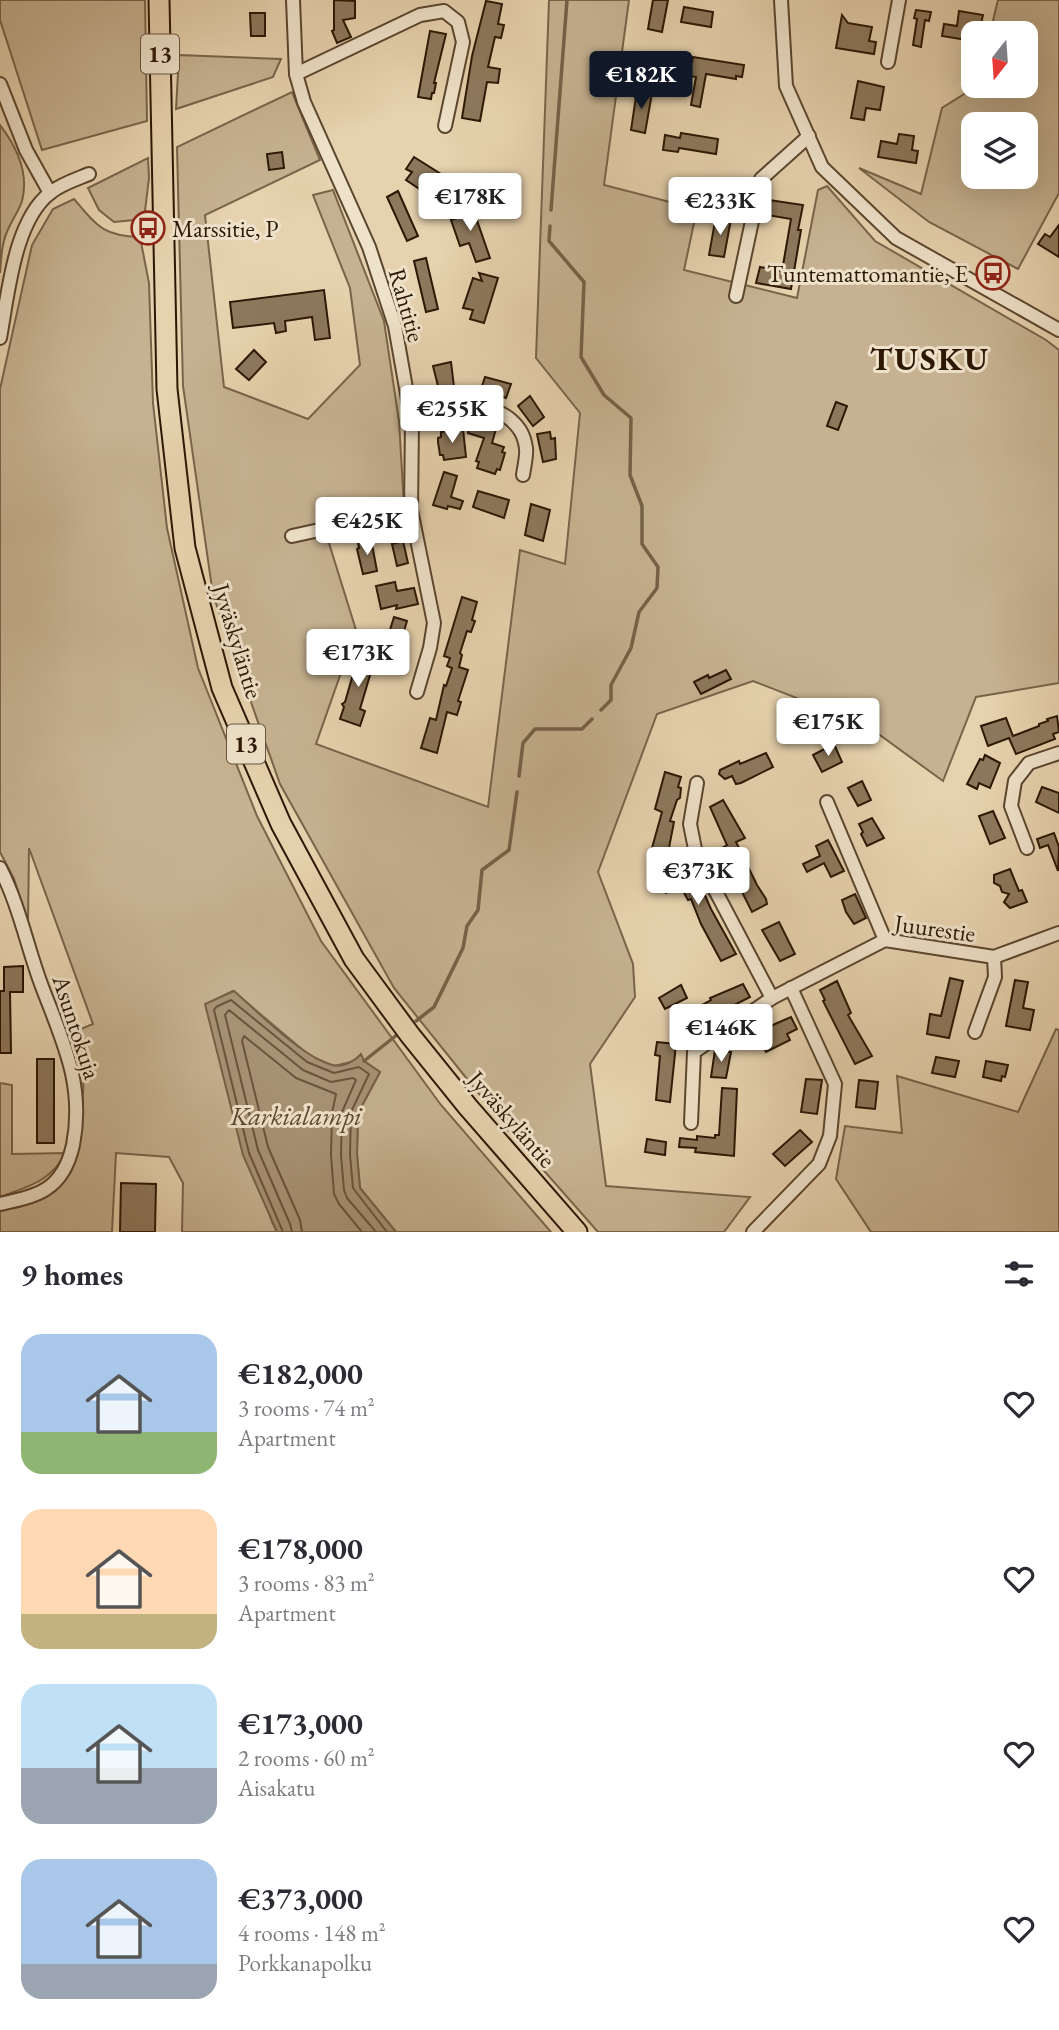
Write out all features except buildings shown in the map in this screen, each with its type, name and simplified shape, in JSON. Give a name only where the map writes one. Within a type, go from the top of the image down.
[{"type":"highway","name":"Jyväskyläntie","points":[[159,0],[166,376],[186,548],[222,688],[281,824],[354,959],[418,1046],[577,1232]]},
{"type":"street","name":"Rahtitie","points":[[293,0],[296,74],[304,102],[372,258],[395,326],[412,422],[411,510],[434,623],[417,692]]},
{"type":"street","points":[[781,0],[786,86],[822,167],[896,238],[1059,330]]},
{"type":"street","points":[[888,62],[899,0]]},
{"type":"street","points":[[296,74],[420,15],[444,12],[458,22],[463,42],[445,126]]},
{"type":"street","points":[[0,84],[26,150],[50,193]]},
{"type":"street","points":[[736,296],[761,179],[809,136]]},
{"type":"street","points":[[0,338],[17,252],[29,220],[50,193],[89,174]]},
{"type":"street","points":[[412,422],[471,407],[484,406],[502,412],[521,428],[526,449],[523,475]]},
{"type":"street","points":[[292,537],[411,510]]},
{"type":"street","points":[[1027,848],[1011,806],[1015,781],[1030,763],[1059,752]]},
{"type":"street","points":[[697,783],[690,824],[696,854],[772,998]]},
{"type":"street","points":[[827,802],[884,940]]},
{"type":"street","name":"Asuntokuja","points":[[0,868],[68,1053],[76,1089],[77,1122],[71,1158],[63,1174],[45,1190],[0,1204]]},
{"type":"street","name":"Juurestie","points":[[691,1123],[694,1052],[772,998],[791,988],[884,940],[994,957],[1059,933]]},
{"type":"street","points":[[975,1032],[995,977],[994,957]]},
{"type":"street","points":[[753,1232],[819,1164],[830,1136],[835,1084],[791,988]]},
{"type":"shaded area","points":[[0,0],[145,0],[147,121],[42,150],[0,20]]},
{"type":"shaded area","points":[[549,0],[629,0],[604,185],[697,209],[684,270],[797,298],[818,190],[827,186],[875,241],[1059,350],[1059,683],[976,697],[943,781],[866,725],[753,681],[657,714],[598,872],[633,964],[635,997],[590,1064],[606,1186],[750,1197],[724,1232],[598,1232],[508,1130],[394,988],[280,784],[213,595],[183,386],[177,147],[292,92],[320,160],[205,215],[224,387],[308,419],[360,365],[350,288],[313,195],[333,190],[384,321],[399,421],[404,506],[319,511],[356,630],[316,744],[488,807],[520,550],[565,564],[580,413],[536,358]]},
{"type":"shaded area","points":[[998,0],[1059,0],[1059,193],[1018,269],[929,222],[859,168],[921,194],[942,108],[961,96],[1038,98],[1038,21],[993,21]]},
{"type":"shaded area","points":[[179,55],[281,59],[273,77],[176,109]]},
{"type":"shaded area","points":[[0,125],[12,142],[20,161],[24,191],[4,241],[0,273]]},
{"type":"shaded area","points":[[148,158],[149,178],[144,219],[114,222],[99,210],[88,188]]},
{"type":"shaded area","points":[[74,199],[102,228],[117,234],[140,237],[149,283],[153,403],[167,528],[198,668],[257,816],[321,941],[441,1105],[551,1232],[396,1232],[360,1188],[358,1113],[380,1072],[364,1061],[334,1066],[310,1056],[233,991],[206,1004],[277,1232],[182,1232],[183,1183],[169,1157],[116,1153],[112,1232],[0,1232],[0,1209],[52,1193],[71,1172],[82,1120],[84,1068],[71,1033],[93,1024],[29,848],[28,922],[14,879],[0,852],[0,389],[32,245],[53,209]]},
{"type":"shaded area","points":[[1056,1029],[1059,1030],[1059,1232],[871,1232],[836,1179],[845,1126],[902,1133],[897,1076],[1018,1112]]},
{"type":"shaded area","points":[[0,1083],[12,1085],[12,1154],[66,1153],[46,1177],[0,1197]]},
{"type":"water","name":"Karkialampi","points":[[234,991],[307,1053],[340,1066],[361,1054],[364,1061],[380,1072],[358,1113],[360,1188],[396,1232],[277,1232],[243,1155],[205,1004]]},
{"type":"waterway","points":[[551,210],[567,0]]},
{"type":"waterway","points":[[550,226],[549,241],[584,282],[581,357],[604,395],[631,418],[630,475],[642,506],[642,544],[658,567],[657,588],[639,612],[631,648],[611,685],[611,700],[601,710]]},
{"type":"waterway","points":[[519,776],[523,743],[535,729],[582,729],[592,719]]},
{"type":"waterway","points":[[416,1021],[434,1007],[463,948],[467,926],[478,910],[482,870],[509,850],[517,792]]},
{"type":"waterway","points":[[364,1061],[398,1034]]},
{"type":"place","name":"Marssitie, P","points":[[148,228]]},
{"type":"place","name":"Tuntemattomantie, E","points":[[993,273]]},
{"type":"district","name":"TUSKU","points":[[930,359]]}]
